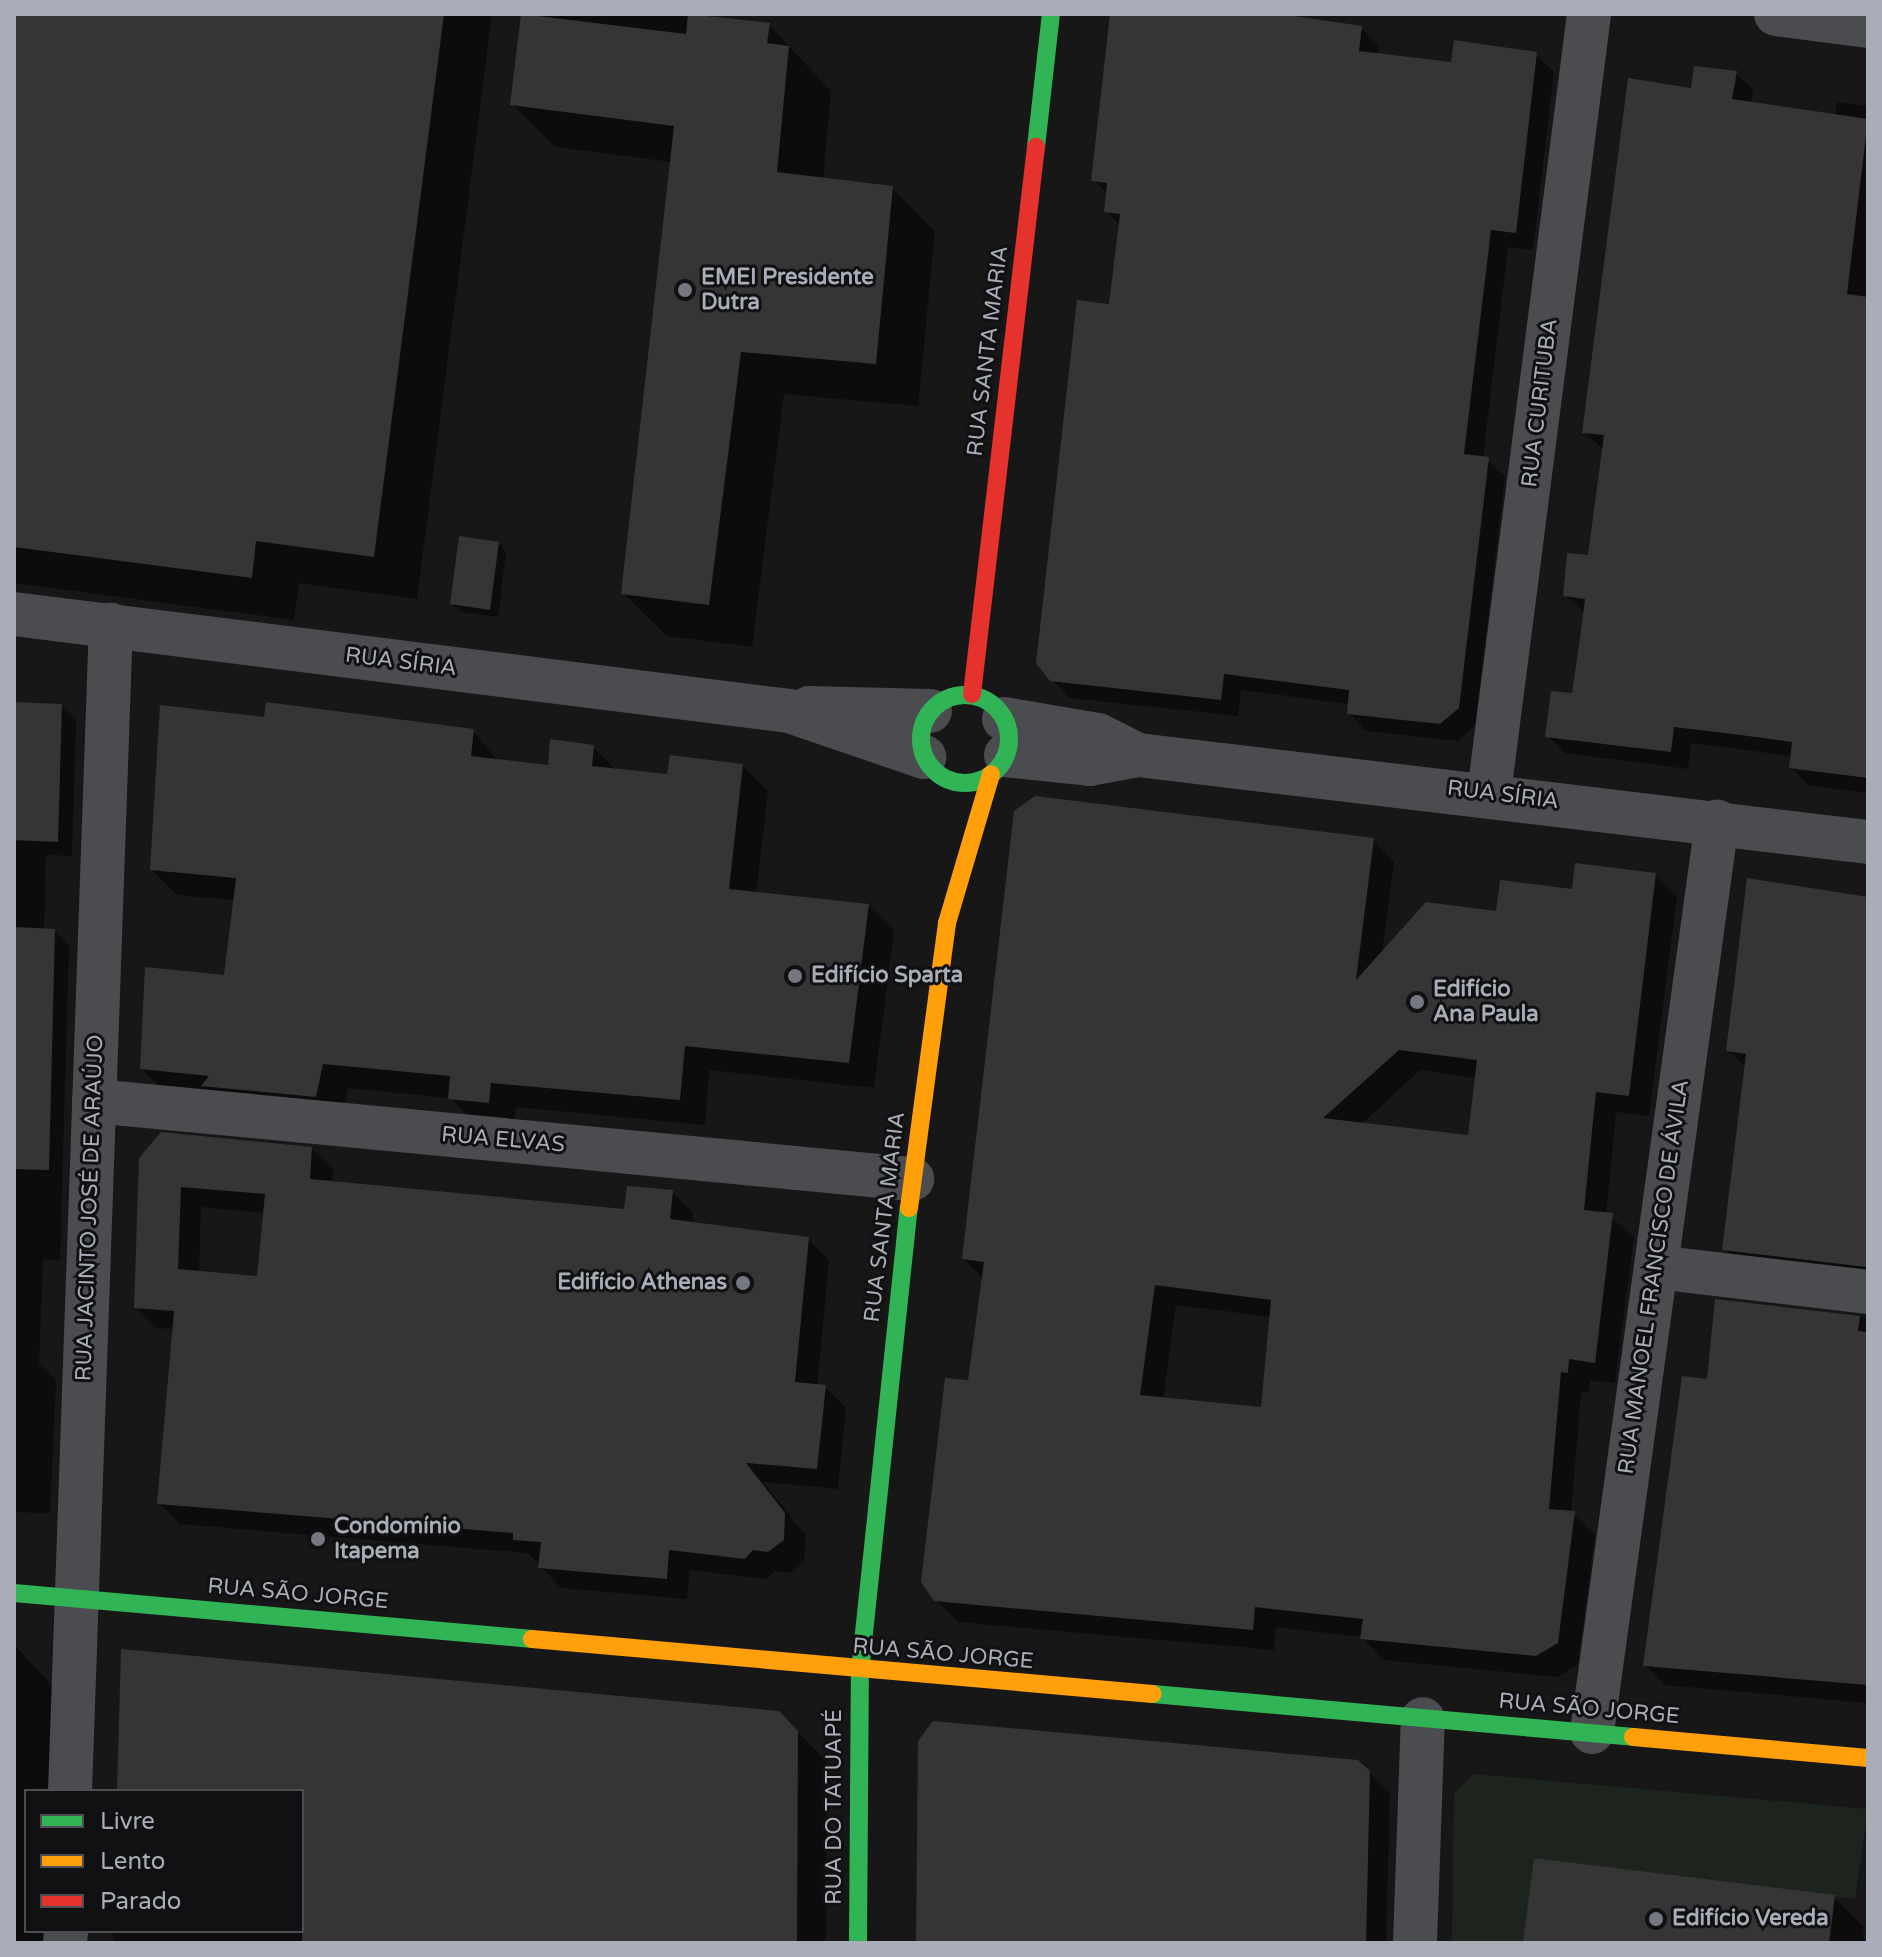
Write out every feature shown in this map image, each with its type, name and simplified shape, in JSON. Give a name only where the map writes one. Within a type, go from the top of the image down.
[{"type":"street","name":"RUA SANTA MARIA","points":[[860,1671],[912,1179],[947,923],[993,736],[1051,14]]},
{"type":"street","name":"RUA CURITUBA","points":[[1489,793],[1589,14]]},
{"type":"street","points":[[1776,14],[1868,26]]},
{"type":"street","name":"RUA SÍRIA","points":[[14,614],[789,711],[924,757]]},
{"type":"street","name":"RUA JACINTO JOSÉ DE ARAÚJO","points":[[70,1789],[111,625]]},
{"type":"street","points":[[949,697],[993,736],[967,783],[953,782],[924,757],[920,732],[930,711],[949,697]]},
{"type":"street","name":"RUA SÍRIA","points":[[789,711],[826,705],[930,711]]},
{"type":"street","name":"RUA SÍRIA","points":[[993,736],[1098,735],[1138,755],[1489,793],[1868,842]]},
{"type":"street","name":"RUA MANOEL FRANCISCO DE ÁVILA","points":[[1592,1732],[1717,822]]},
{"type":"street","name":"RUA ELVAS","points":[[94,1101],[912,1179]]},
{"type":"street","points":[[1656,1267],[1868,1292]]},
{"type":"street","name":"RUA SÃO JORGE","points":[[14,1593],[860,1671],[1868,1758]]},
{"type":"street","name":"RUA DO TATUAPÉ","points":[[858,1943],[860,1671]]},
{"type":"street","points":[[1415,1943],[1423,1719]]},
{"type":"shaded area","points":[[1474,1774],[1868,1809],[1855,1899],[1534,1858],[1524,1943],[1452,1943],[1454,1793]]},
{"type":"building","points":[[14,14],[444,14],[374,557],[256,541],[252,578],[14,547]]},
{"type":"building","points":[[521,14],[686,34],[688,14],[770,23],[767,43],[789,46],[777,172],[893,186],[876,364],[741,352],[709,605],[621,594],[674,126],[510,105]]},
{"type":"building","points":[[1110,14],[1281,14],[1362,26],[1359,51],[1451,62],[1454,40],[1537,52],[1516,233],[1491,230],[1464,454],[1489,457],[1459,708],[1440,724],[1347,714],[1349,690],[1224,674],[1221,700],[1050,681],[1036,663],[1077,300],[1109,304],[1120,214],[1104,212],[1107,183],[1091,181]]},
{"type":"building","points":[[1694,66],[1737,71],[1732,99],[1868,119],[1847,294],[1868,297],[1868,778],[1789,768],[1792,742],[1733,734],[1674,727],[1671,752],[1545,737],[1551,691],[1572,693],[1585,599],[1563,596],[1567,553],[1588,555],[1604,435],[1582,433],[1628,78],[1691,88]]},
{"type":"building","points":[[459,536],[499,542],[490,610],[450,604]]},
{"type":"building","points":[[14,702],[62,704],[58,842],[14,840]]},
{"type":"building","points":[[266,702],[474,729],[471,756],[548,765],[550,739],[594,745],[592,766],[667,774],[670,755],[743,764],[729,889],[869,904],[849,1063],[685,1046],[680,1100],[491,1083],[489,1103],[448,1099],[450,1076],[323,1064],[316,1097],[201,1086],[209,1076],[140,1069],[145,967],[224,975],[236,878],[150,870],[160,705],[264,717]]},
{"type":"building","points":[[1035,796],[1374,838],[1356,980],[1426,902],[1496,911],[1500,880],[1572,889],[1575,863],[1656,873],[1629,1096],[1596,1092],[1584,1210],[1613,1213],[1595,1363],[1569,1359],[1568,1373],[1561,1372],[1549,1509],[1575,1511],[1558,1643],[1536,1656],[1360,1639],[1363,1619],[1255,1607],[1253,1630],[934,1601],[921,1582],[945,1378],[968,1380],[984,1262],[962,1259],[1014,811]],"holes":[[[1399,1050],[1477,1060],[1468,1135],[1323,1118]],[[1155,1285],[1271,1300],[1261,1407],[1140,1395]]]},
{"type":"building","points":[[1747,878],[1868,897],[1866,1267],[1722,1250],[1746,1054],[1726,1051]]},
{"type":"building","points":[[14,927],[55,929],[49,1170],[14,1169]]},
{"type":"building","points":[[161,1132],[312,1147],[310,1179],[624,1209],[627,1186],[673,1190],[670,1219],[809,1237],[795,1382],[826,1385],[817,1469],[746,1463],[785,1513],[784,1540],[768,1552],[753,1550],[745,1559],[669,1550],[667,1579],[538,1568],[541,1542],[513,1540],[513,1533],[157,1504],[174,1311],[134,1308],[139,1158]],"holes":[[[181,1187],[265,1194],[257,1276],[178,1269]]]},
{"type":"building","points":[[1715,1299],[1860,1316],[1858,1331],[1868,1332],[1868,1685],[1643,1666],[1682,1376],[1707,1379]]},
{"type":"building","points":[[121,1649],[779,1711],[798,1731],[797,1943],[302,1943],[304,1789],[117,1789]]},
{"type":"building","points":[[933,1721],[1358,1760],[1370,1771],[1366,1943],[916,1943],[918,1741]]},
{"type":"building","points":[[1534,1858],[1835,1895],[1829,1943],[1523,1943]]},
{"type":"traffic: fast","points":[[1036,147],[1051,14]]},
{"type":"traffic: fast","points":[[965,695],[990,702],[1002,714],[1009,739],[1002,764],[990,776],[965,783],[940,776],[928,764],[921,739],[928,714],[940,702],[965,695]]},
{"type":"traffic: fast","points":[[858,1943],[860,1671],[909,1208]]},
{"type":"traffic: fast","points":[[14,1593],[532,1639]]},
{"type":"traffic: fast","points":[[1153,1694],[1633,1737]]},
{"type":"traffic: slow","points":[[909,1208],[947,923],[991,774]]},
{"type":"traffic: slow","points":[[532,1639],[1153,1694]]},
{"type":"traffic: slow","points":[[1633,1737],[1868,1758]]},
{"type":"traffic: jam","points":[[972,694],[1036,147]]},
{"type":"place","name":"EMEI Presidente Dutra","points":[[685,290]]},
{"type":"place","name":"Edifício Sparta","points":[[795,976]]},
{"type":"place","name":"Edifício Ana Paula","points":[[1417,1002]]},
{"type":"place","name":"Edifício Athenas","points":[[743,1283]]},
{"type":"place","name":"Condomínio Itapema","points":[[318,1539]]},
{"type":"place","name":"Edifício Vereda","points":[[1656,1919]]}]
